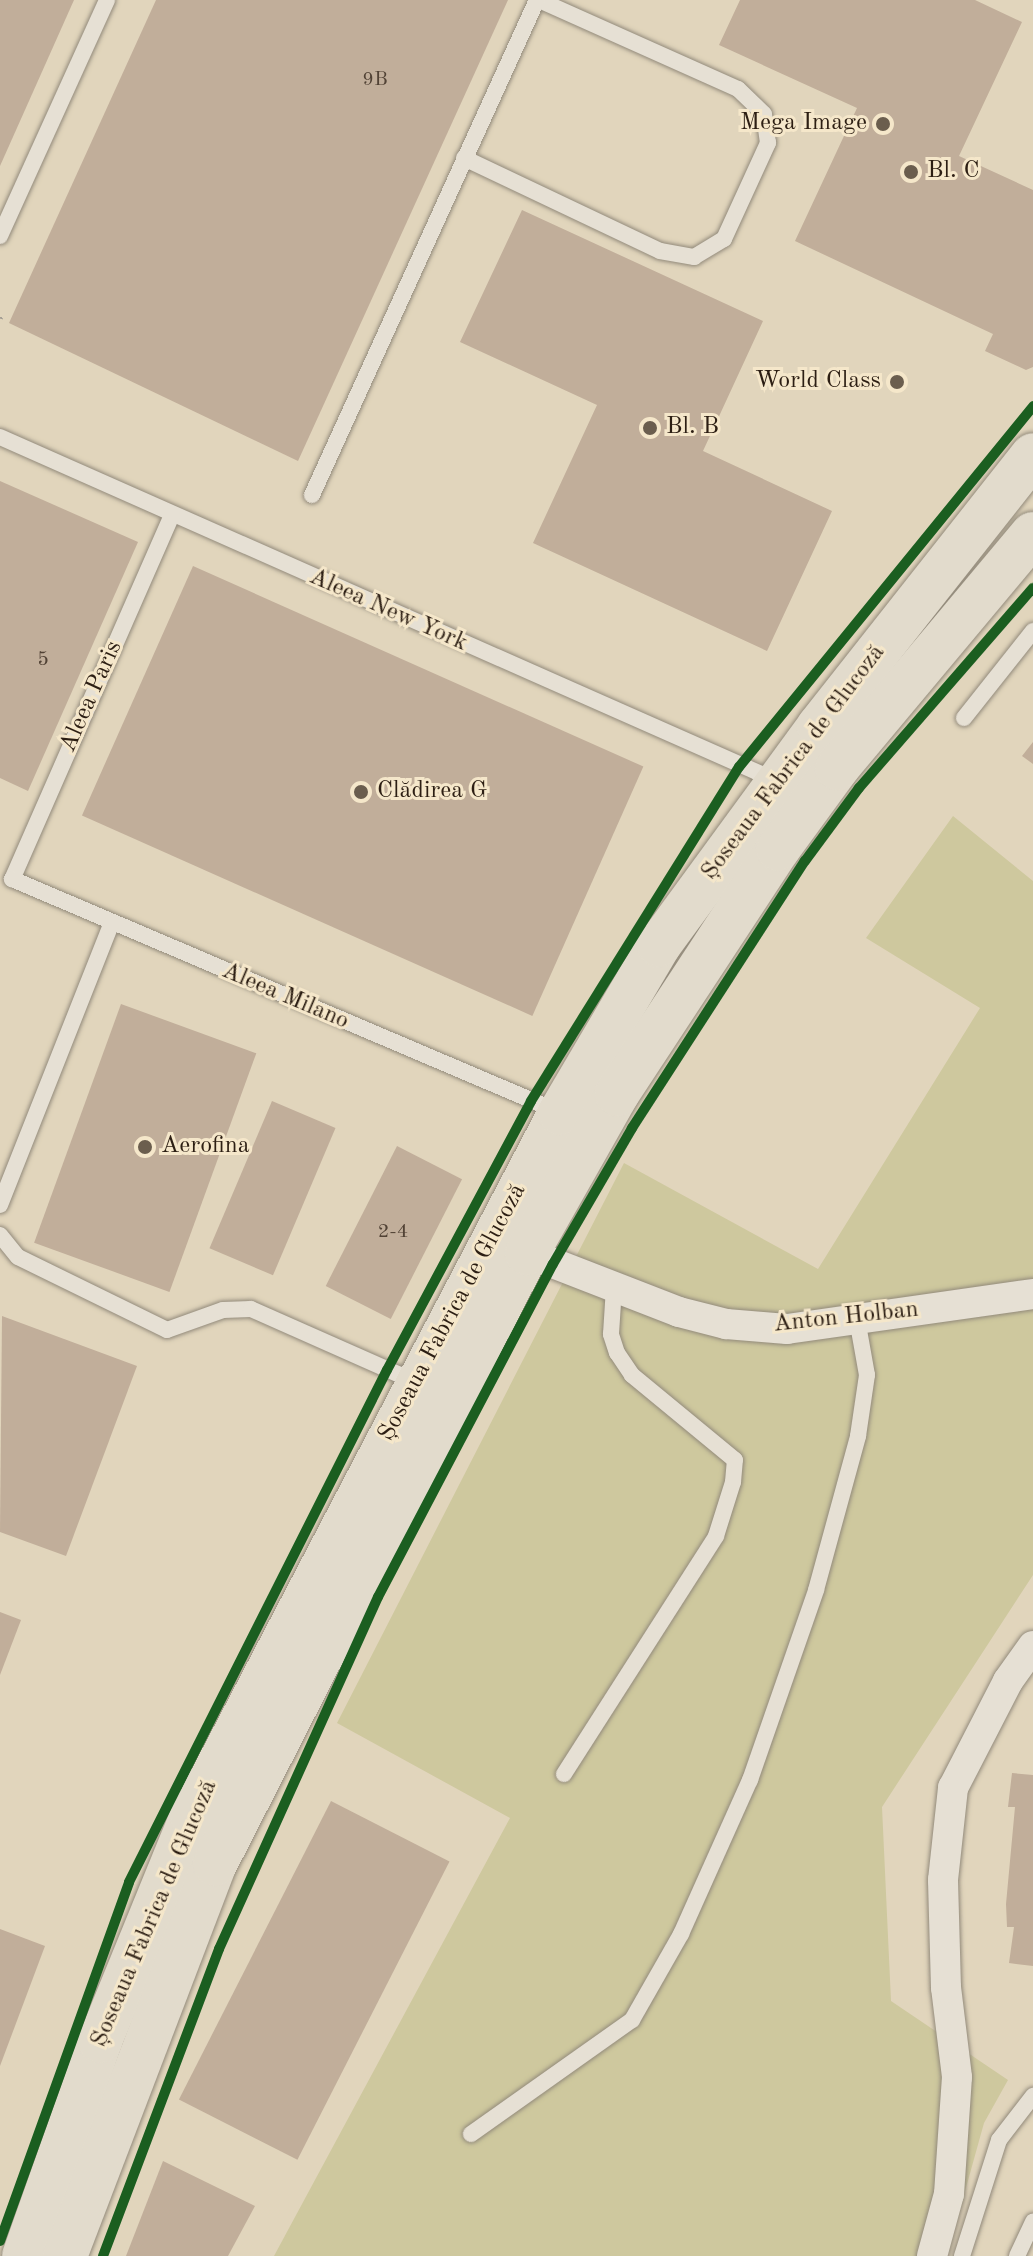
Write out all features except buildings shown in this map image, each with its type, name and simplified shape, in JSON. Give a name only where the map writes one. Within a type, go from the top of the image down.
[{"type":"main road","name":"Șoseaua Fabrica de Glucoză","points":[[24,2256],[163,1881],[416,1382],[560,1113],[659,945],[777,781],[1033,455]]},
{"type":"main road","name":"Șoseaua Fabrica de Glucoză","points":[[65,2256],[215,1864],[527,1253],[617,1094],[778,849],[837,768],[1033,534]]},
{"type":"street","name":"Anton Holban","points":[[527,1253],[614,1287],[726,1324],[787,1329],[1033,1294]]},
{"type":"street","points":[[932,2256],[949,2194],[957,2077],[946,1988],[943,1880],[953,1788],[1008,1681],[1033,1646]]},
{"type":"lane","points":[[0,236],[107,0]]},
{"type":"lane","points":[[312,495],[464,158],[538,0],[738,89],[764,114],[768,143],[724,239],[694,257],[660,251],[464,158]]},
{"type":"lane","name":"Aleea New York","points":[[0,437],[777,781]]},
{"type":"lane","name":"Aleea Paris","points":[[12,879],[172,515]]},
{"type":"lane","points":[[964,718],[1033,631]]},
{"type":"lane","name":"Aleea Milano","points":[[12,879],[560,1113]]},
{"type":"lane","points":[[0,1205],[112,922]]},
{"type":"lane","points":[[0,1235],[18,1257],[167,1330],[223,1310],[251,1309],[416,1382]]},
{"type":"lane","points":[[564,1774],[716,1536],[733,1482],[735,1460],[632,1375],[617,1353],[611,1334],[614,1287]]},
{"type":"lane","points":[[471,2134],[632,2020],[681,1934],[750,1780],[816,1590],[858,1436],[867,1375],[857,1319]]},
{"type":"lane","points":[[962,2256],[999,2140],[1025,2114],[1033,2096]]},
{"type":"lane","points":[[1017,2256],[1033,2221]]},
{"type":"shaded area","points":[[953,816],[1033,881],[1033,1575],[882,1807],[891,2001],[1008,2080],[984,2123],[947,2256],[274,2256],[510,1818],[337,1723],[624,1163],[818,1269],[980,1008],[866,938]]},
{"type":"cycle path","points":[[0,2241],[129,1882],[387,1370],[531,1101],[739,767],[1033,406]]},
{"type":"cycle path","points":[[103,2256],[219,1949],[378,1597],[553,1264],[632,1128],[805,861],[859,788],[1033,588]]},
{"type":"place","name":"Mega Image","points":[[883,124]]},
{"type":"place","name":"Bl. C","points":[[911,172]]},
{"type":"place","name":"World Class","points":[[897,382]]},
{"type":"place","name":"Bl. B","points":[[650,428]]},
{"type":"place","name":"Clădirea G","points":[[361,792]]},
{"type":"place","name":"Aerofina","points":[[145,1147]]}]
